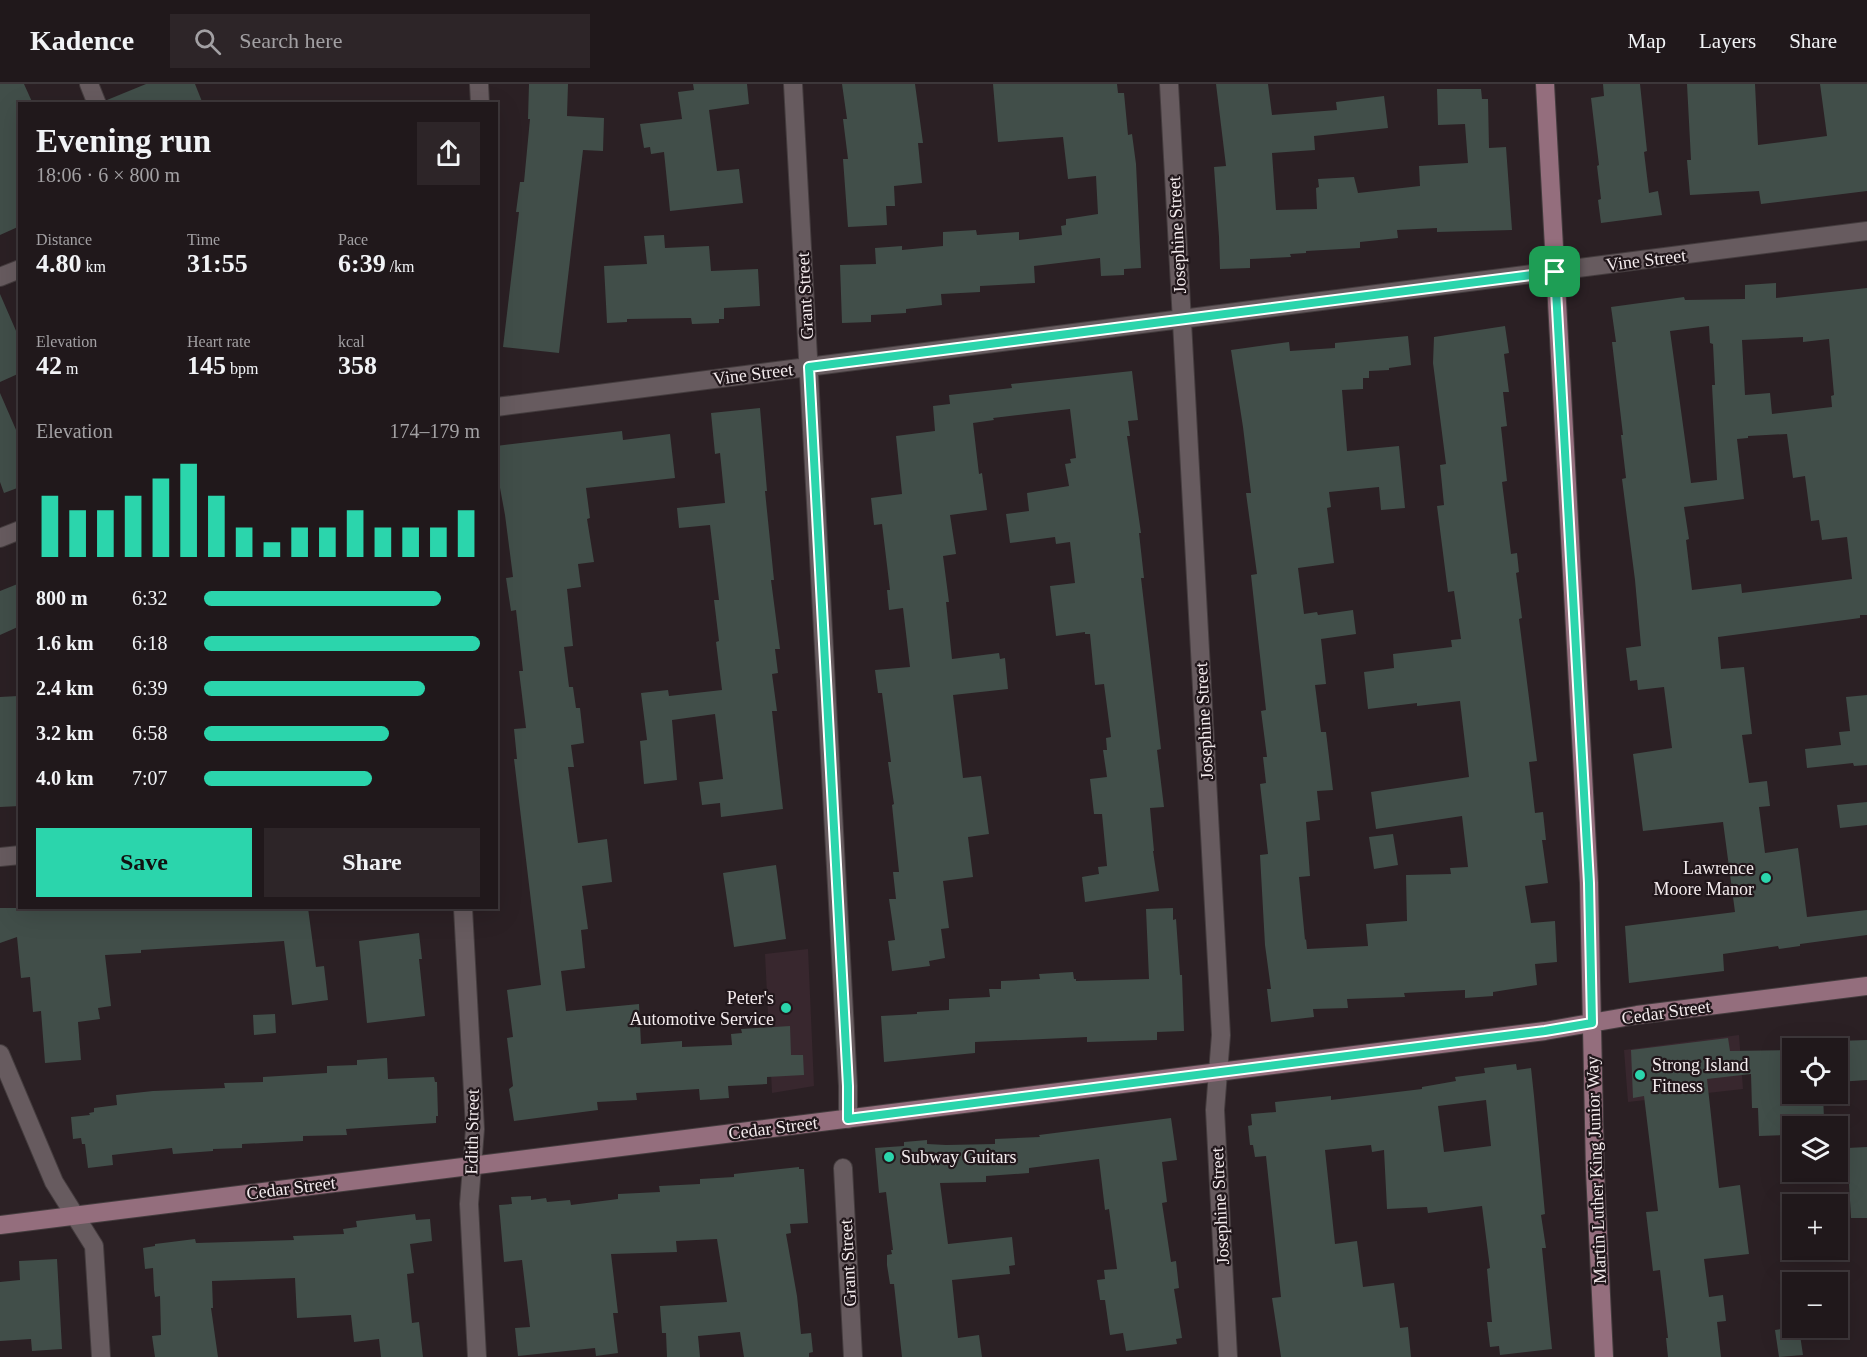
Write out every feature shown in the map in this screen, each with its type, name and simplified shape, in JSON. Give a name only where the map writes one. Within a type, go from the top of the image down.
[{"type":"street","points":[[89,84],[96,102]]},
{"type":"street","points":[[479,84],[480,102]]},
{"type":"street","name":"Grant Street","points":[[793,84],[848,1119]]},
{"type":"street","name":"Josephine Street","points":[[1169,84],[1221,1035],[1215,1110],[1228,1357]]},
{"type":"street","name":"Martin Luther King Junior Way","points":[[1545,84],[1589,883],[1594,1171],[1604,1357]]},
{"type":"street","name":"Vine Street","points":[[498,406],[1867,231]]},
{"type":"street","points":[[0,277],[18,269]]},
{"type":"street","points":[[0,538],[18,531]]},
{"type":"street","points":[[0,857],[18,855]]},
{"type":"street","name":"Edith Street","points":[[463,909],[475,1129],[468,1204],[477,1357]]},
{"type":"street","name":"Cedar Street","points":[[0,1225],[1545,1031],[1867,986]]},
{"type":"street","points":[[0,1054],[54,1182],[94,1246],[100,1357]]},
{"type":"street","name":"Grant Street","points":[[843,1168],[853,1357]]},
{"type":"shaded area","points":[[808,949],[814,1086],[772,1093],[765,954]]},
{"type":"shaded area","points":[[1739,1035],[1743,1089],[1628,1102],[1624,1050]]},
{"type":"building","points":[[0,84],[24,84],[32,102],[18,102],[18,227],[0,235]]},
{"type":"building","points":[[146,84],[195,84],[202,102],[108,102],[107,100]]},
{"type":"building","points":[[529,84],[568,84],[567,116],[604,118],[603,151],[583,150],[559,353],[503,347],[519,212],[516,212],[520,182],[524,182],[530,119],[528,119]]},
{"type":"building","points":[[693,84],[747,84],[749,104],[709,110],[717,171],[739,169],[743,203],[670,211],[664,152],[651,154],[650,147],[644,148],[640,124],[682,119],[678,92],[694,90]]},
{"type":"building","points":[[842,84],[915,84],[923,143],[918,143],[922,183],[894,186],[895,206],[886,206],[887,225],[848,227],[843,159],[848,159],[843,119],[847,119]]},
{"type":"building","points":[[993,84],[1117,84],[1118,93],[1124,93],[1128,135],[1132,134],[1136,164],[1141,268],[1124,269],[1124,275],[1101,276],[1100,258],[1034,266],[1035,283],[980,286],[980,292],[941,294],[942,305],[906,309],[906,313],[871,315],[871,322],[842,323],[840,265],[876,264],[875,248],[902,246],[902,250],[943,246],[943,232],[976,230],[977,235],[1019,232],[1019,240],[1062,235],[1061,226],[1066,225],[1066,219],[1098,214],[1096,176],[1068,179],[1063,137],[998,142]]},
{"type":"building","points":[[1216,84],[1268,84],[1272,115],[1337,110],[1336,102],[1384,96],[1388,128],[1314,136],[1315,150],[1272,153],[1276,210],[1317,209],[1318,179],[1354,177],[1358,193],[1420,186],[1419,166],[1468,163],[1465,124],[1438,125],[1437,89],[1481,89],[1482,99],[1488,99],[1489,148],[1506,147],[1512,230],[1437,232],[1437,228],[1397,230],[1398,238],[1360,242],[1360,248],[1306,251],[1306,253],[1290,254],[1291,257],[1250,259],[1250,268],[1220,269],[1214,167],[1226,166]]},
{"type":"building","points":[[1603,84],[1640,84],[1649,193],[1658,191],[1662,215],[1601,223],[1598,200],[1601,199],[1597,166],[1599,165],[1591,98],[1604,96]]},
{"type":"building","points":[[1687,84],[1755,84],[1758,145],[1827,136],[1820,84],[1867,84],[1867,191],[1761,204],[1759,191],[1690,195],[1687,160],[1691,160]]},
{"type":"building","points":[[664,235],[665,248],[709,246],[711,271],[758,269],[760,306],[724,308],[724,319],[719,319],[719,323],[692,324],[691,318],[627,319],[627,322],[607,323],[604,266],[647,264],[644,236]]},
{"type":"building","points":[[1776,283],[1776,298],[1867,288],[1867,615],[1860,615],[1860,618],[1718,637],[1721,669],[1744,667],[1752,734],[1742,735],[1749,783],[1767,781],[1770,806],[1759,807],[1765,853],[1798,848],[1807,917],[1867,910],[1867,935],[1779,949],[1778,946],[1723,954],[1724,971],[1629,983],[1625,926],[1735,912],[1723,822],[1643,831],[1633,754],[1672,748],[1664,687],[1638,690],[1637,680],[1630,681],[1626,648],[1641,646],[1622,479],[1626,478],[1612,342],[1616,342],[1611,307],[1684,297],[1685,300],[1745,299],[1745,285]],"holes":[[[1709,326],[1710,343],[1713,344],[1715,385],[1712,385],[1717,480],[1691,483],[1670,331]],[[1803,337],[1803,342],[1829,339],[1834,395],[1831,396],[1832,407],[1772,414],[1770,393],[1745,395],[1742,340]],[[1787,434],[1793,478],[1805,476],[1811,521],[1819,520],[1822,540],[1847,537],[1852,579],[1742,593],[1741,584],[1692,590],[1686,540],[1689,539],[1684,507],[1744,499],[1737,439],[1748,438],[1748,436]]]},
{"type":"building","points":[[0,294],[18,335],[18,374],[0,382]]},
{"type":"building","points":[[1505,326],[1509,353],[1504,354],[1509,392],[1503,392],[1507,426],[1501,427],[1507,481],[1502,482],[1511,554],[1517,553],[1519,572],[1516,573],[1522,618],[1519,619],[1537,761],[1529,762],[1535,813],[1543,812],[1546,840],[1542,840],[1548,883],[1525,886],[1531,923],[1555,921],[1557,962],[1535,964],[1537,985],[1493,992],[1493,996],[1465,998],[1465,990],[1404,993],[1405,997],[1347,999],[1348,1008],[1313,1009],[1314,1017],[1271,1022],[1267,989],[1271,989],[1265,945],[1260,855],[1268,854],[1260,784],[1266,783],[1263,757],[1267,757],[1261,711],[1266,710],[1251,575],[1257,574],[1246,493],[1251,493],[1231,350],[1289,342],[1290,351],[1335,348],[1335,343],[1408,336],[1411,365],[1389,368],[1389,370],[1369,371],[1369,378],[1363,378],[1363,389],[1342,390],[1347,451],[1399,446],[1405,508],[1381,510],[1379,487],[1329,492],[1331,507],[1327,508],[1334,563],[1298,568],[1304,614],[1317,612],[1318,615],[1353,610],[1356,634],[1321,639],[1326,684],[1315,685],[1321,732],[1326,732],[1333,790],[1317,791],[1320,820],[1306,822],[1310,876],[1299,877],[1305,940],[1307,949],[1368,946],[1366,924],[1407,921],[1406,875],[1451,874],[1450,868],[1468,867],[1462,816],[1376,829],[1371,792],[1469,777],[1460,701],[1368,709],[1364,672],[1394,668],[1393,654],[1452,647],[1451,640],[1461,639],[1454,591],[1448,592],[1437,506],[1444,505],[1440,465],[1446,464],[1433,363],[1434,337]]},
{"type":"building","points":[[1132,371],[1138,420],[1128,421],[1130,436],[1127,436],[1141,533],[1139,533],[1144,578],[1141,578],[1161,749],[1157,750],[1164,807],[1150,808],[1159,891],[1085,902],[1082,877],[1099,874],[1098,867],[1107,866],[1102,814],[1094,814],[1090,779],[1107,777],[1103,750],[1107,750],[1106,738],[1111,737],[1104,684],[1095,685],[1090,634],[1085,634],[1085,632],[1056,636],[1050,586],[1075,583],[1070,542],[1056,544],[1055,537],[1010,543],[1006,514],[1029,511],[1027,493],[1069,486],[1065,464],[1071,463],[1070,459],[1076,458],[1070,409],[993,418],[994,420],[973,423],[979,474],[982,473],[987,510],[950,515],[956,554],[943,556],[949,602],[946,602],[952,659],[999,653],[1000,659],[1005,658],[1008,689],[953,695],[963,778],[981,776],[989,834],[968,837],[973,877],[943,881],[949,928],[941,929],[945,958],[929,961],[930,966],[892,971],[888,941],[895,940],[889,899],[896,899],[893,872],[899,872],[888,762],[891,762],[882,693],[878,693],[875,670],[910,667],[903,608],[889,610],[887,590],[890,590],[882,524],[874,525],[871,498],[902,494],[896,436],[935,431],[933,406],[950,404],[949,395],[1012,388],[1011,384]]},
{"type":"building","points":[[0,393],[18,434],[18,488],[4,493],[0,482]]},
{"type":"building","points":[[760,408],[774,580],[771,580],[780,649],[775,649],[778,673],[772,674],[777,711],[772,711],[783,809],[721,817],[720,803],[702,805],[699,782],[723,779],[715,714],[672,720],[677,780],[644,784],[640,741],[647,740],[641,693],[668,690],[669,696],[722,690],[714,600],[719,600],[710,525],[679,528],[677,508],[725,503],[720,453],[715,454],[711,413]]},
{"type":"building","points":[[622,431],[623,440],[670,434],[675,478],[586,488],[590,518],[587,519],[594,562],[578,564],[581,587],[567,589],[573,646],[564,647],[569,687],[573,687],[576,708],[580,708],[584,743],[571,745],[574,767],[568,767],[578,843],[607,839],[612,882],[582,886],[588,929],[581,930],[585,968],[561,971],[566,1011],[639,1004],[641,1044],[682,1041],[682,1047],[732,1045],[731,1034],[742,1033],[741,1029],[790,1026],[791,1055],[803,1055],[804,1075],[767,1077],[767,1084],[728,1086],[729,1098],[700,1100],[699,1089],[636,1093],[637,1100],[597,1102],[598,1110],[514,1121],[509,1089],[513,1086],[507,1038],[513,1037],[507,990],[541,985],[514,759],[517,759],[514,729],[526,728],[519,671],[523,671],[516,610],[511,611],[506,578],[513,577],[498,477],[498,446]]},
{"type":"building","points":[[18,584],[18,627],[0,635],[0,591]]},
{"type":"building","points":[[1867,695],[1867,765],[1854,766],[1853,763],[1807,768],[1805,749],[1841,745],[1839,732],[1850,731],[1846,697]]},
{"type":"building","points":[[18,696],[18,806],[0,807],[0,697]]},
{"type":"building","points":[[1867,802],[1867,825],[1840,828],[1837,805]]},
{"type":"building","points":[[1393,834],[1398,865],[1374,869],[1369,837]]},
{"type":"building","points":[[776,865],[786,939],[734,947],[723,873]]},
{"type":"building","points":[[0,908],[308,909],[316,967],[324,966],[328,1000],[292,1005],[284,941],[141,950],[141,953],[105,955],[111,1006],[98,1008],[100,1019],[78,1022],[81,1060],[45,1063],[41,1011],[33,1012],[30,977],[21,978],[17,937],[0,943]]},
{"type":"building","points":[[1173,908],[1173,920],[1176,919],[1180,975],[1182,975],[1184,1031],[1157,1032],[1157,1040],[1087,1042],[1087,1037],[975,1042],[975,1053],[884,1062],[881,1016],[949,1010],[949,999],[990,997],[989,989],[1001,989],[1001,981],[1040,979],[1039,974],[1073,972],[1076,981],[1149,979],[1146,909]]},
{"type":"building","points":[[419,933],[422,959],[419,959],[425,1016],[367,1023],[359,941]]},
{"type":"building","points":[[275,1014],[276,1033],[254,1035],[253,1015]]},
{"type":"building","points":[[1728,1038],[1730,1051],[1782,1050],[1782,1104],[1823,1104],[1824,1116],[1782,1116],[1782,1135],[1759,1136],[1758,1108],[1752,1108],[1751,1074],[1707,1079],[1719,1188],[1740,1185],[1749,1254],[1704,1259],[1709,1297],[1723,1295],[1726,1321],[1717,1322],[1721,1357],[1668,1357],[1660,1270],[1653,1271],[1646,1212],[1658,1211],[1644,1096],[1633,1098],[1631,1050]]},
{"type":"building","points":[[1867,1040],[1867,1080],[1848,1081],[1848,1041]]},
{"type":"building","points":[[387,1058],[388,1079],[434,1077],[437,1082],[438,1116],[436,1116],[436,1123],[346,1129],[347,1135],[303,1136],[303,1141],[242,1144],[242,1148],[213,1149],[213,1151],[173,1154],[172,1148],[112,1155],[113,1165],[88,1168],[85,1144],[82,1144],[81,1138],[73,1139],[71,1117],[90,1115],[89,1113],[94,1112],[94,1108],[117,1105],[116,1095],[225,1088],[224,1083],[263,1082],[263,1077],[327,1073],[327,1066],[357,1065],[357,1060]]},
{"type":"building","points":[[1516,1064],[1517,1070],[1531,1068],[1545,1214],[1541,1215],[1546,1248],[1542,1248],[1552,1349],[1500,1355],[1499,1346],[1490,1347],[1487,1322],[1492,1322],[1487,1269],[1490,1268],[1482,1206],[1428,1213],[1427,1207],[1387,1209],[1384,1150],[1372,1152],[1371,1145],[1325,1150],[1335,1244],[1357,1241],[1363,1287],[1394,1283],[1400,1328],[1408,1327],[1411,1357],[1281,1357],[1272,1298],[1281,1297],[1266,1156],[1255,1157],[1253,1145],[1250,1145],[1248,1126],[1252,1125],[1251,1114],[1276,1112],[1275,1102],[1331,1096],[1331,1100],[1422,1089],[1422,1087],[1456,1081],[1455,1077],[1485,1073],[1484,1068]],"holes":[[[1486,1100],[1491,1146],[1444,1152],[1438,1106]]]},
{"type":"building","points":[[1171,1118],[1177,1160],[1162,1162],[1167,1202],[1162,1203],[1171,1262],[1176,1261],[1179,1288],[1174,1289],[1182,1338],[1176,1339],[1177,1344],[1126,1351],[1123,1333],[1110,1335],[1105,1300],[1100,1300],[1097,1280],[1105,1279],[1104,1270],[1117,1269],[1109,1209],[1105,1210],[1099,1159],[1029,1168],[1029,1173],[986,1176],[986,1182],[940,1183],[948,1244],[1012,1237],[1015,1265],[1009,1266],[1010,1274],[952,1280],[958,1338],[979,1335],[982,1357],[902,1357],[894,1284],[890,1284],[887,1265],[887,1255],[892,1254],[891,1250],[893,1250],[886,1192],[879,1193],[875,1148],[904,1146],[904,1142],[927,1140],[927,1144],[995,1144],[995,1139],[1040,1137],[1039,1135]]},
{"type":"building","points":[[1867,1147],[1867,1218],[1851,1218],[1848,1148]]},
{"type":"building","points":[[799,1167],[799,1169],[804,1169],[808,1223],[790,1224],[791,1233],[786,1234],[801,1334],[811,1333],[813,1352],[809,1353],[809,1357],[744,1357],[740,1332],[698,1336],[700,1357],[667,1357],[666,1333],[662,1333],[660,1306],[727,1302],[717,1239],[676,1241],[677,1252],[611,1254],[618,1313],[613,1313],[618,1353],[596,1356],[595,1348],[518,1356],[515,1328],[530,1327],[522,1260],[504,1262],[499,1205],[512,1204],[511,1197],[531,1196],[531,1200],[546,1198],[547,1202],[570,1200],[571,1205],[618,1199],[618,1194],[660,1192],[659,1186],[700,1184],[700,1179],[734,1177],[734,1174]]},
{"type":"building","points":[[415,1214],[416,1220],[430,1219],[432,1241],[410,1244],[414,1273],[407,1274],[412,1323],[419,1322],[423,1357],[381,1357],[379,1339],[354,1342],[351,1315],[297,1318],[295,1278],[212,1281],[213,1308],[211,1308],[218,1357],[155,1357],[152,1336],[161,1335],[160,1296],[155,1297],[153,1268],[145,1269],[143,1248],[155,1246],[155,1244],[195,1239],[196,1243],[294,1240],[293,1236],[344,1234],[343,1229],[357,1227],[356,1221]]},
{"type":"building","points":[[57,1259],[62,1349],[32,1351],[31,1339],[0,1341],[0,1282],[20,1280],[19,1261]]},
{"type":"building","points":[[1782,1329],[1782,1338],[1800,1338],[1803,1355],[1779,1357],[1775,1330]]},
{"type":"place","name":"Lawrence Moore Manor","points":[[1766,878]]},
{"type":"place","name":"Peter's Automotive Service","points":[[786,1008]]},
{"type":"place","name":"Strong Island Fitness","points":[[1640,1075]]},
{"type":"place","name":"Subway Guitars","points":[[889,1157]]},
{"type":"route","points":[[1555,272],[1589,883],[1592,1023],[1545,1031],[848,1119],[809,367],[1555,272]]}]
